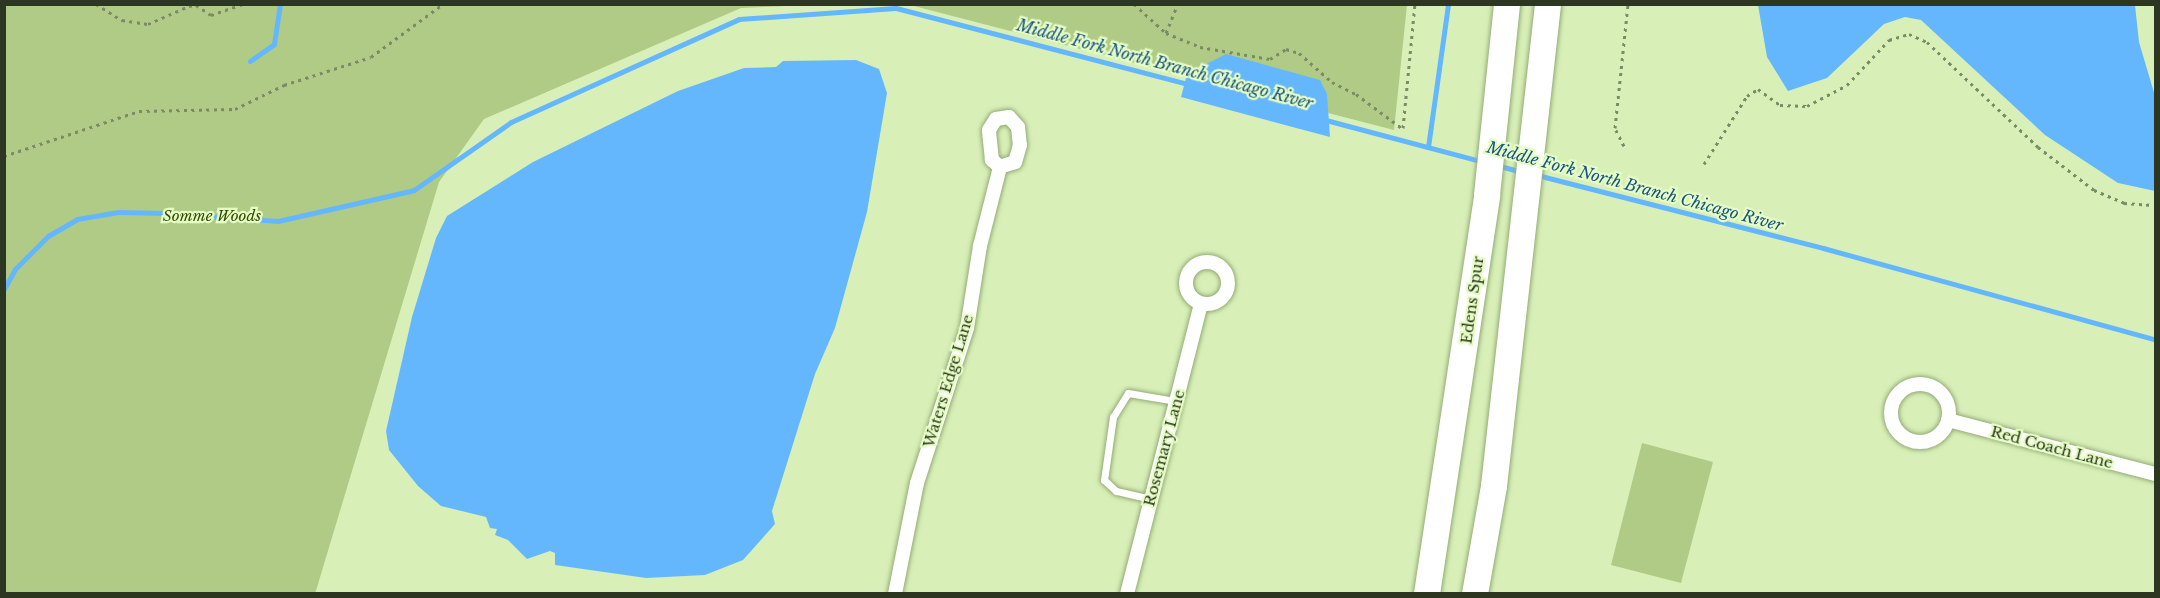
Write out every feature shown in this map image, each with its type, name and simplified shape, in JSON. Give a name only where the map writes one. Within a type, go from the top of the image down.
[{"type":"highway","name":"Edens Spur","points":[[1428,594],[1487,195],[1507,4]]},
{"type":"highway","points":[[1475,594],[1494,486],[1548,4]]},
{"type":"street","name":"Waters Edge Lane","points":[[895,594],[917,483],[967,328],[980,246],[1000,167]]},
{"type":"street","name":"Rosemary Lane","points":[[1127,594],[1202,304]]},
{"type":"street","points":[[1924,384],[1934,387],[1947,401],[1948,420],[1944,430],[1929,441],[1910,441],[1895,430],[1890,411],[1892,402],[1905,387],[1924,384]]},
{"type":"street","name":"Red Coach Lane","points":[[1948,420],[2156,474]]},
{"type":"lane","points":[[1151,499],[1116,491],[1104,480],[1113,417],[1128,393],[1176,401]]},
{"type":"path","points":[[96,4],[122,20],[148,24],[189,6],[211,15],[243,4]]},
{"type":"path","points":[[4,156],[139,111],[235,109],[284,85],[371,57],[443,4]]},
{"type":"path","points":[[1134,4],[1166,33],[1200,47],[1270,59],[1286,49],[1299,53],[1332,82],[1356,94],[1403,129],[1415,4]]},
{"type":"path","points":[[1166,33],[1178,4]]},
{"type":"path","points":[[1624,146],[1615,128],[1628,4]]},
{"type":"path","points":[[1704,164],[1747,96],[1758,89],[1780,105],[1807,106],[1847,85],[1889,40],[1909,34],[1927,42],[2038,147],[2094,190],[2124,203],[2156,205]]},
{"type":"green space","name":"Somme Woods","points":[[4,5],[811,5],[741,8],[484,119],[439,182],[315,594],[5,593]]},
{"type":"green space","points":[[910,5],[1407,5],[1394,130]]},
{"type":"green space","points":[[1642,443],[1713,462],[1681,583],[1611,565]]},
{"type":"water","points":[[1758,5],[2135,5],[2139,42],[2155,96],[2155,191],[2118,183],[2045,135],[1921,20],[1905,17],[1884,24],[1827,78],[1788,91],[1767,57]]},
{"type":"water","points":[[1226,54],[1320,80],[1327,94],[1330,137],[1181,97],[1187,74]]},
{"type":"water","points":[[856,60],[879,69],[887,93],[867,212],[835,328],[815,374],[772,511],[775,524],[743,560],[705,575],[646,578],[555,565],[555,553],[550,551],[527,559],[508,540],[495,535],[497,529],[490,528],[486,517],[441,506],[418,486],[389,450],[386,431],[412,317],[436,238],[447,216],[533,162],[678,91],[744,68],[776,67],[783,61]]},
{"type":"waterway","points":[[250,61],[274,44],[280,4]]},
{"type":"waterway","points":[[1428,147],[1448,4]]},
{"type":"waterway","name":"Middle Fork North Branch Chicago River","points":[[4,289],[15,269],[48,236],[77,219],[118,212],[278,221],[414,190],[511,122],[739,19],[896,8],[1191,85]]},
{"type":"waterway","name":"Middle Fork North Branch Chicago River","points":[[1322,119],[1484,162]]},
{"type":"waterway","name":"Middle Fork North Branch Chicago River","points":[[1496,165],[1522,172]]},
{"type":"waterway","name":"Middle Fork North Branch Chicago River","points":[[1537,175],[1823,248],[2156,340]]}]
